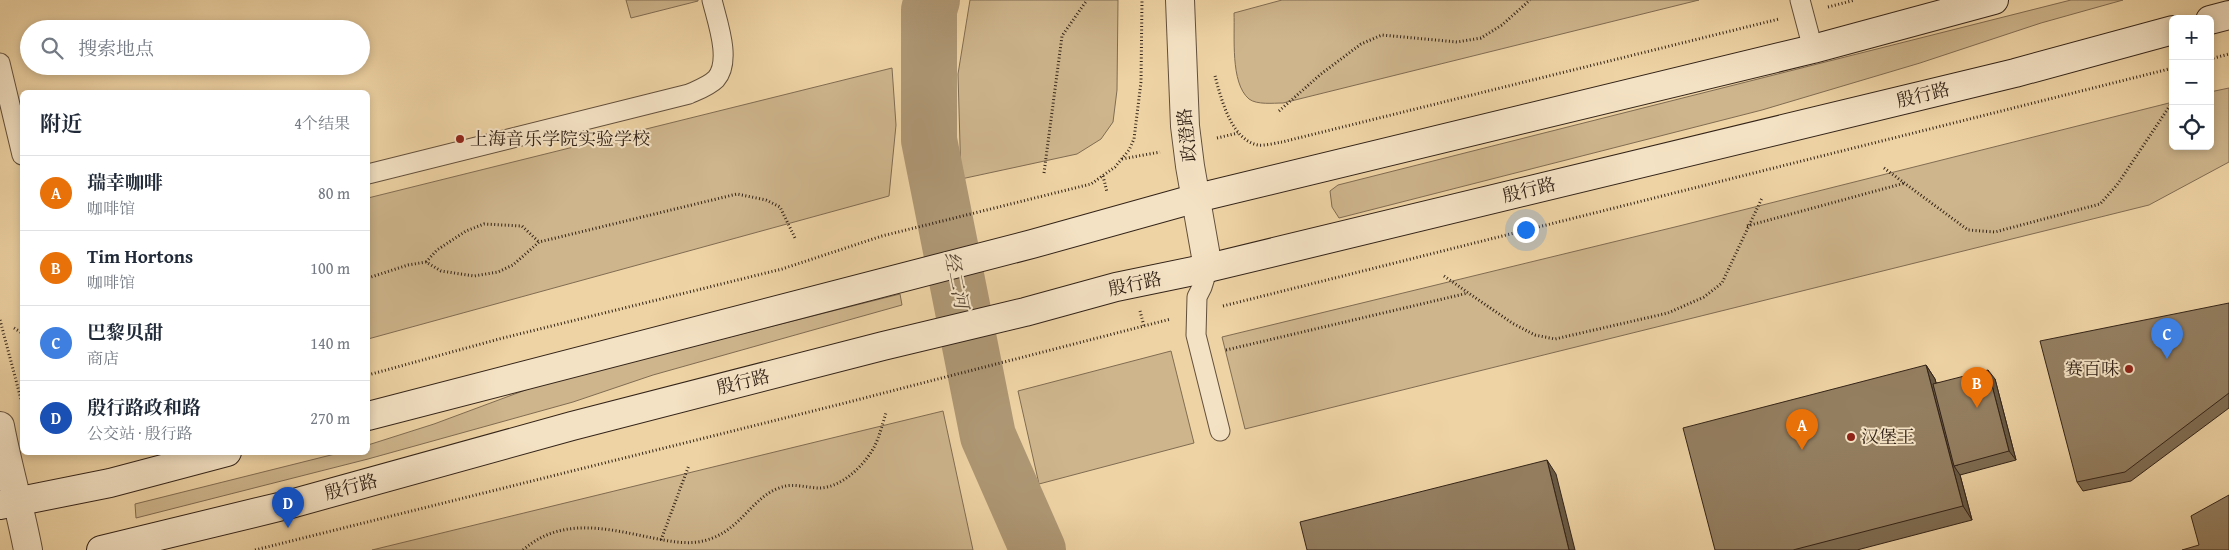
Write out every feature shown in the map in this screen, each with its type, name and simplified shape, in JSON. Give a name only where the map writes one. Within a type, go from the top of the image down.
[{"type":"main road","name":"政澄路","points":[[1180,0],[1185,126],[1208,268]]},
{"type":"main road","points":[[370,415],[1032,244],[1197,198],[1813,49],[1994,0]]},
{"type":"main road","points":[[2214,19],[2229,15]]},
{"type":"main road","name":"殷行路","points":[[101,550],[287,505],[572,426],[882,346],[2015,72],[2169,31]]},
{"type":"main road","points":[[0,426],[8,464],[9,503],[28,550]]},
{"type":"main road","points":[[9,503],[110,482],[215,455]]},
{"type":"lane","points":[[370,174],[689,94],[703,88],[716,79],[721,69],[723,57],[721,37],[712,0]]},
{"type":"lane","points":[[1802,6],[1813,49]]},
{"type":"lane","points":[[0,63],[20,147]]},
{"type":"lane","points":[[1208,268],[1197,297],[1195,313],[1196,335],[1220,431]]},
{"type":"path","points":[[1044,173],[1062,36],[1087,0]]},
{"type":"path","points":[[370,374],[499,339],[782,268],[882,236],[1091,184],[1116,167],[1129,150],[1134,139],[1141,82],[1142,0]]},
{"type":"path","points":[[1278,112],[1321,74],[1368,41],[1382,35],[1458,42],[1481,38],[1502,25],[1530,0]]},
{"type":"path","points":[[1214,66],[1214,76],[1223,107],[1238,133],[1247,140],[1259,145],[1282,142],[1802,6],[1854,0]]},
{"type":"path","points":[[2214,58],[2229,54]]},
{"type":"path","points":[[254,550],[841,404],[920,382],[1018,360],[1195,313],[1985,117],[2169,69]]},
{"type":"path","points":[[1884,168],[1968,230],[1995,232],[2100,204],[2117,185],[2170,105]]},
{"type":"path","points":[[1748,226],[1905,183]]},
{"type":"path","points":[[426,262],[440,271],[474,276],[490,273],[513,265],[539,242],[737,194],[766,200],[780,208],[795,238]]},
{"type":"path","points":[[1444,276],[1512,323],[1535,334],[1555,339],[1668,313],[1704,297],[1722,283],[1762,198]]},
{"type":"path","points":[[370,277],[408,265],[426,262],[437,250],[458,236],[484,224],[522,226],[539,242]]},
{"type":"path","points":[[1202,356],[1468,293]]},
{"type":"path","points":[[0,320],[20,395]]},
{"type":"path","points":[[14,328],[20,332]]},
{"type":"path","points":[[523,550],[533,542],[566,528],[586,527],[680,543],[716,538],[736,525],[769,491],[785,486],[821,488],[841,483],[873,449],[886,414]]},
{"type":"path","points":[[661,540],[689,465]]},
{"type":"shaded area","points":[[626,0],[698,0],[698,1],[631,18]]},
{"type":"shaded area","points":[[970,0],[1118,0],[1117,90],[1113,122],[1101,139],[1077,154],[961,179],[958,74]]},
{"type":"shaded area","points":[[1282,0],[1699,0],[1283,103],[1252,101],[1243,92],[1236,71],[1234,13]]},
{"type":"shaded area","points":[[2071,0],[2123,0],[2041,23],[1920,63],[1762,110],[1339,218],[1332,207],[1330,191],[1338,185]]},
{"type":"shaded area","points":[[892,68],[896,125],[889,196],[370,338],[370,198]]},
{"type":"shaded area","points":[[2229,88],[2229,162],[2149,205],[1245,429],[1222,337],[1679,226],[2169,103],[2169,150],[2214,150],[2214,91]]},
{"type":"shaded area","points":[[900,294],[902,305],[653,375],[573,402],[368,459],[136,518],[135,504],[331,455],[370,455],[370,444],[434,424],[539,385]]},
{"type":"shaded area","points":[[1171,351],[1194,443],[1039,484],[1018,391]]},
{"type":"shaded area","points":[[943,411],[973,550],[372,550]]},
{"type":"building","points":[[2229,303],[2229,393],[2125,472],[2077,482],[2040,341]]},
{"type":"building","points":[[1926,365],[1963,506],[1793,550],[1715,550],[1683,428]]},
{"type":"building","points":[[1988,370],[2009,451],[1954,466],[1933,384]]},
{"type":"building","points":[[1547,460],[1569,550],[1307,550],[1300,522]]},
{"type":"building","points":[[2229,495],[2229,550],[2182,550],[2199,545],[2191,516]]},
{"type":"waterway","name":"经二河","points":[[932,0],[929,10],[929,140],[988,436],[1038,550]]},
{"type":"place","name":"上海音乐学院实验学校","points":[[460,139]]},
{"type":"place","name":"巴黎贝甜","points":[[2167,359]]},
{"type":"place","name":"赛百味","points":[[2129,369]]},
{"type":"place","name":"Tim Hortons","points":[[1977,408]]},
{"type":"place","name":"汉堡王","points":[[1851,437]]},
{"type":"place","name":"瑞幸咖啡","points":[[1802,450]]},
{"type":"place","name":"殷行路政和路","points":[[288,528]]}]
